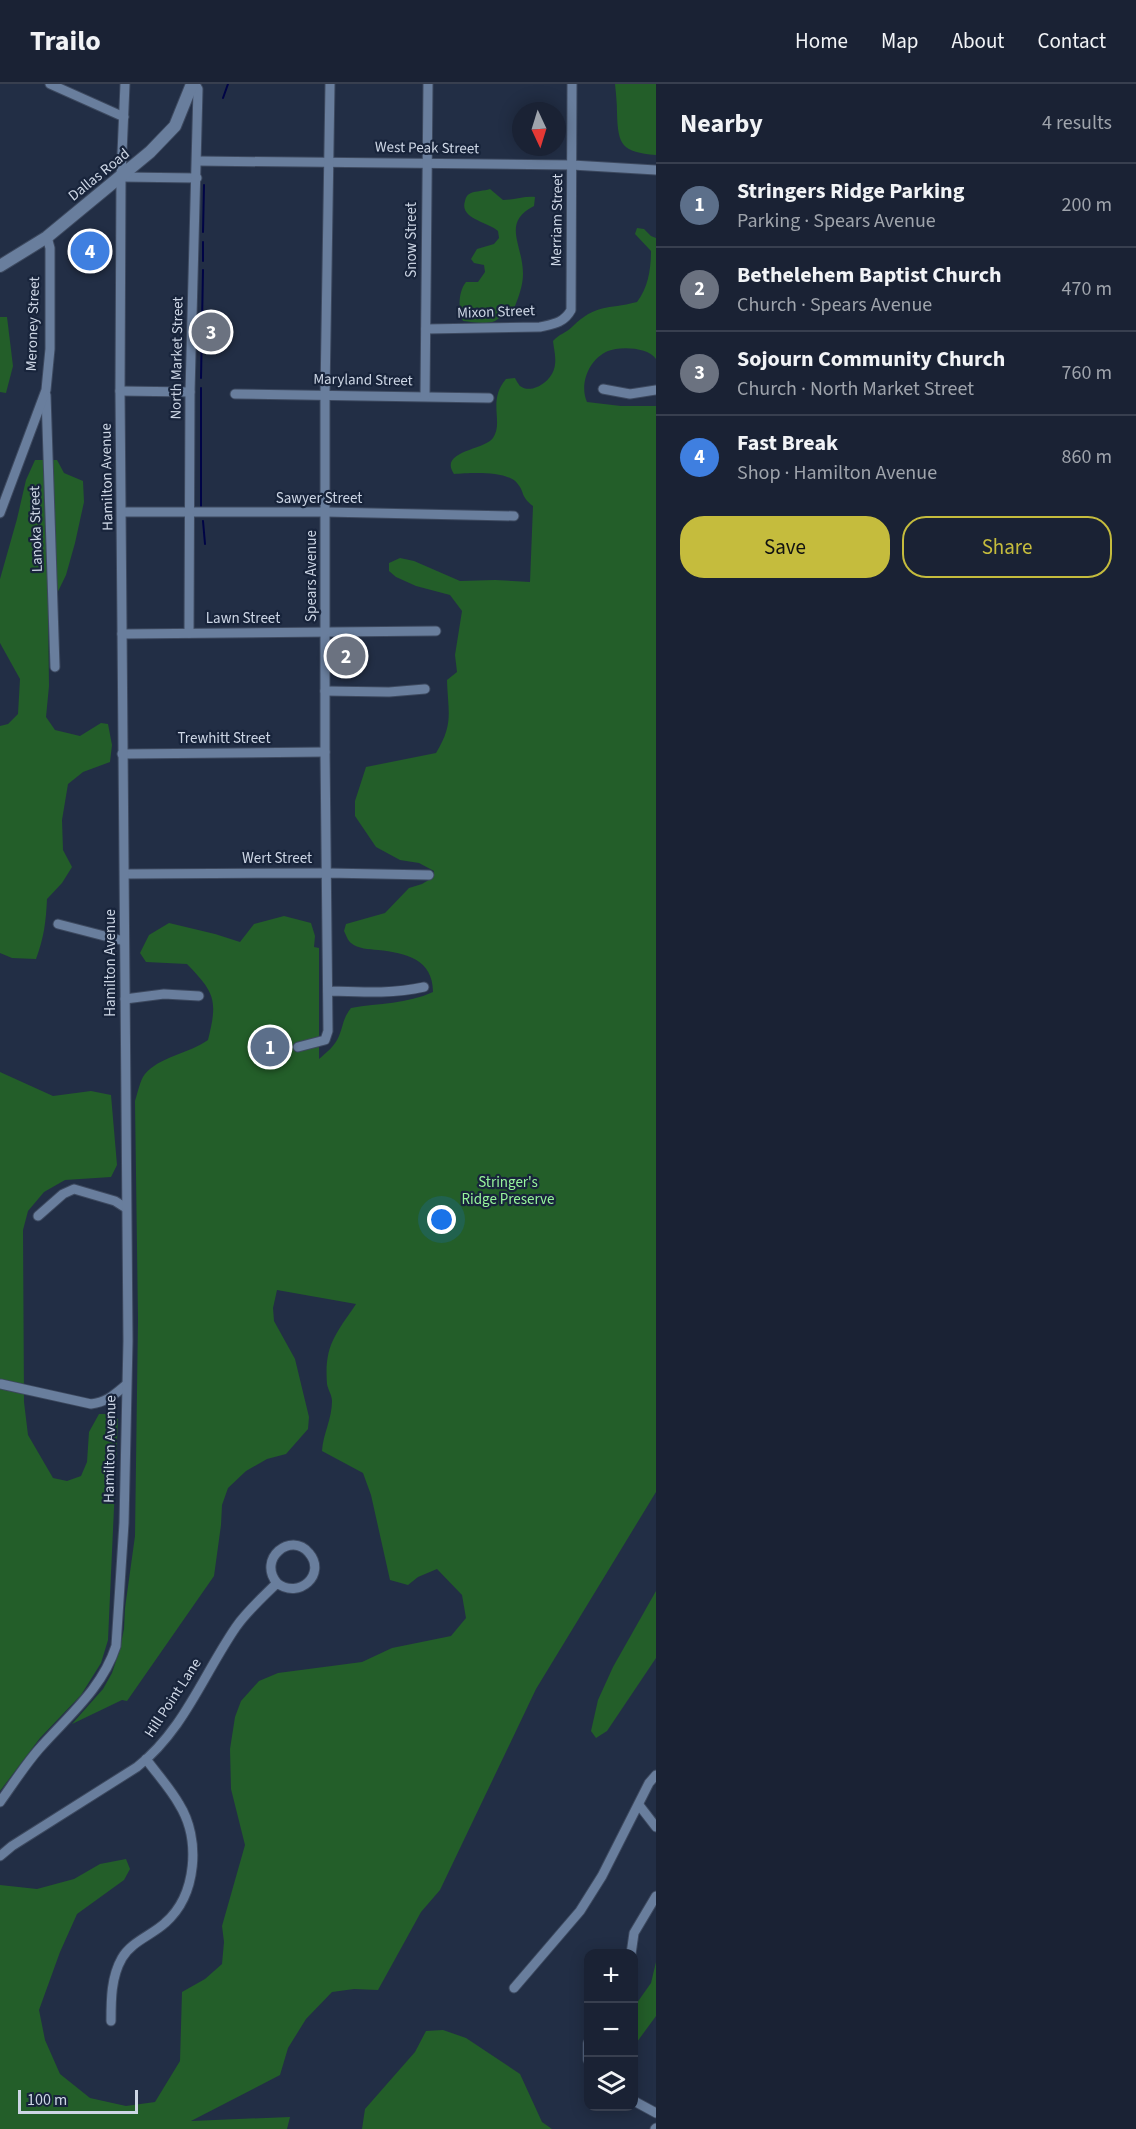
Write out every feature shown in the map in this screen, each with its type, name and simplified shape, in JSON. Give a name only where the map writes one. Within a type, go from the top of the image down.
[{"type":"street","points":[[50,84],[124,117]]},
{"type":"street","name":"Hamilton Avenue","points":[[0,1802],[37,1751],[94,1690],[109,1665],[116,1646],[124,1523],[128,1341],[122,754],[123,512],[120,391],[125,84]]},
{"type":"street","name":"North Market Street","points":[[189,633],[190,392],[198,89],[193,84]]},
{"type":"street","name":"Dallas Road","points":[[0,266],[47,237],[150,152],[175,126],[193,84]]},
{"type":"street","name":"Spears Avenue","points":[[298,1047],[325,1040],[328,1031],[325,394],[330,84]]},
{"type":"street","name":"Snow Street","points":[[425,396],[428,84]]},
{"type":"street","name":"Merriam Street","points":[[566,318],[571,310],[572,84]]},
{"type":"street","name":"West Peak Street","points":[[197,161],[572,165],[656,170]]},
{"type":"street","points":[[122,177],[197,178]]},
{"type":"street","name":"Meroney Street","points":[[0,513],[46,390],[50,349],[50,248],[47,237]]},
{"type":"street","name":"Mixon Street","points":[[426,329],[540,327],[566,318]]},
{"type":"street","points":[[603,389],[630,394],[656,390]]},
{"type":"street","name":"Lanoka Street","points":[[46,390],[55,667]]},
{"type":"street","points":[[120,391],[190,392]]},
{"type":"street","name":"Maryland Street","points":[[235,394],[489,398]]},
{"type":"street","name":"Sawyer Street","points":[[123,512],[327,512],[514,516]]},
{"type":"street","name":"Lawn Street","points":[[122,634],[436,631]]},
{"type":"street","points":[[326,691],[389,692],[425,689]]},
{"type":"street","name":"Trewhitt Street","points":[[122,754],[325,752]]},
{"type":"street","name":"Wert Street","points":[[124,874],[429,875]]},
{"type":"street","points":[[58,924],[124,941]]},
{"type":"street","points":[[328,991],[370,993],[424,987]]},
{"type":"street","points":[[125,999],[164,994],[199,996]]},
{"type":"street","points":[[38,1216],[63,1194],[74,1189],[114,1201],[126,1208]]},
{"type":"street","points":[[2,1384],[91,1404],[110,1399],[126,1384]]},
{"type":"street","points":[[289,1546],[298,1546],[306,1550],[314,1565],[314,1573],[309,1582],[293,1589],[285,1588],[277,1583],[271,1570],[271,1562],[275,1554],[289,1546]]},
{"type":"street","name":"Hill Point Lane","points":[[0,1856],[156,1751],[175,1728],[239,1622],[277,1583]]},
{"type":"street","points":[[111,2021],[113,1982],[122,1958],[170,1918],[184,1896],[192,1872],[191,1836],[185,1815],[146,1759]]},
{"type":"street","points":[[514,1988],[580,1911],[602,1876],[656,1775]]},
{"type":"street","points":[[639,1805],[656,1827]]},
{"type":"street","name":"Hill Point Lane","points":[[0,1848],[12,1846]]},
{"type":"street","points":[[632,1949],[634,1933],[656,1896]]},
{"type":"street","points":[[638,2104],[656,2113]]},
{"type":"green space","points":[[615,84],[656,84],[656,155],[629,149],[621,140]]},
{"type":"green space","points":[[490,189],[503,200],[535,197],[534,206],[518,220],[516,227],[522,263],[522,283],[513,311],[491,322],[463,321],[460,301],[463,286],[466,282],[478,282],[485,272],[484,265],[474,263],[471,259],[477,249],[494,244],[499,238],[498,231],[466,212],[465,201],[471,193]]},
{"type":"green space","name":"Stringer's Ridge Preserve","points":[[637,228],[644,229],[656,238],[656,359],[641,350],[619,348],[608,351],[591,366],[584,388],[587,402],[621,406],[656,406],[656,1492],[536,1689],[440,1890],[421,1912],[378,1990],[354,1989],[332,1992],[306,2019],[288,2048],[280,2075],[191,2121],[290,2117],[287,2129],[0,2129],[0,1885],[37,1889],[74,1879],[100,1864],[126,1859],[130,1869],[124,1880],[77,1914],[60,1952],[39,2010],[45,2040],[60,2074],[90,2098],[126,2106],[155,2102],[180,2061],[182,1992],[205,1979],[222,1964],[224,1942],[222,1926],[245,1845],[231,1789],[230,1749],[235,1717],[241,1701],[259,1681],[278,1673],[362,1662],[392,1648],[451,1636],[466,1618],[462,1595],[437,1569],[418,1577],[408,1585],[390,1580],[371,1495],[363,1473],[322,1451],[332,1408],[332,1399],[327,1384],[327,1359],[337,1332],[356,1304],[277,1290],[273,1308],[274,1321],[295,1359],[309,1417],[308,1429],[286,1454],[267,1459],[246,1471],[228,1488],[222,1505],[214,1576],[127,1701],[122,1700],[72,1724],[103,1689],[112,1673],[124,1629],[135,1536],[138,1319],[135,1101],[142,1079],[151,1068],[208,1040],[213,1015],[209,990],[187,964],[146,962],[140,953],[149,935],[169,923],[240,942],[254,924],[284,916],[311,923],[315,936],[314,947],[319,948],[319,1059],[335,1043],[351,1008],[403,1001],[433,992],[428,972],[416,960],[398,953],[357,946],[350,942],[344,931],[346,924],[385,913],[409,888],[432,878],[434,871],[419,863],[400,860],[376,847],[355,816],[355,801],[366,767],[436,753],[448,726],[447,680],[457,672],[455,655],[462,611],[450,595],[416,586],[396,577],[389,571],[389,563],[400,558],[414,561],[460,581],[530,582],[533,506],[512,479],[487,473],[454,474],[451,466],[452,460],[493,438],[497,425],[497,395],[506,379],[515,378],[520,386],[535,388],[552,374],[555,359],[553,341],[555,339],[588,314],[602,308],[637,302],[648,278],[651,251],[635,234]]},
{"type":"green space","points":[[0,317],[7,317],[13,366],[6,393],[0,392]]},
{"type":"green space","points":[[35,460],[57,460],[64,473],[83,481],[84,502],[66,575],[48,612],[49,686],[46,717],[55,730],[80,736],[101,723],[108,724],[112,745],[110,762],[83,772],[68,784],[62,820],[63,850],[72,867],[62,883],[47,899],[44,929],[36,959],[12,958],[0,953],[0,726],[8,724],[18,714],[20,679],[0,643],[0,579],[26,480]]},
{"type":"green space","points":[[0,1072],[53,1096],[91,1091],[111,1095],[117,1165],[111,1177],[65,1180],[44,1192],[28,1211],[23,1230],[24,1402],[28,1435],[53,1478],[67,1481],[81,1476],[87,1462],[89,1432],[99,1414],[112,1414],[118,1419],[108,1640],[101,1663],[81,1695],[40,1738],[0,1791]]},
{"type":"green space","points":[[656,1591],[656,1658],[607,1731],[596,1738],[591,1731],[598,1700],[613,1667]]},
{"type":"green space","points":[[656,1962],[656,2016],[638,2041],[638,2001],[651,1983]]},
{"type":"green space","points":[[443,2030],[466,2038],[520,2074],[542,2122],[552,2129],[362,2129],[365,2109],[415,2052],[426,2031]]},
{"type":"waterway","points":[[223,98],[228,84]]},
{"type":"waterway","points":[[203,232],[204,185]]},
{"type":"waterway","points":[[203,242],[203,261]]},
{"type":"waterway","points":[[201,378],[203,270]]},
{"type":"waterway","points":[[201,388],[201,506]]},
{"type":"waterway","points":[[203,521],[205,544]]},
{"type":"place","name":"Fast Break","points":[[90,251]]},
{"type":"place","name":"Sojourn Community Church","points":[[211,332]]},
{"type":"place","name":"Bethelehem Baptist Church","points":[[346,656]]},
{"type":"place","name":"Stringers Ridge Parking","points":[[270,1047]]}]
